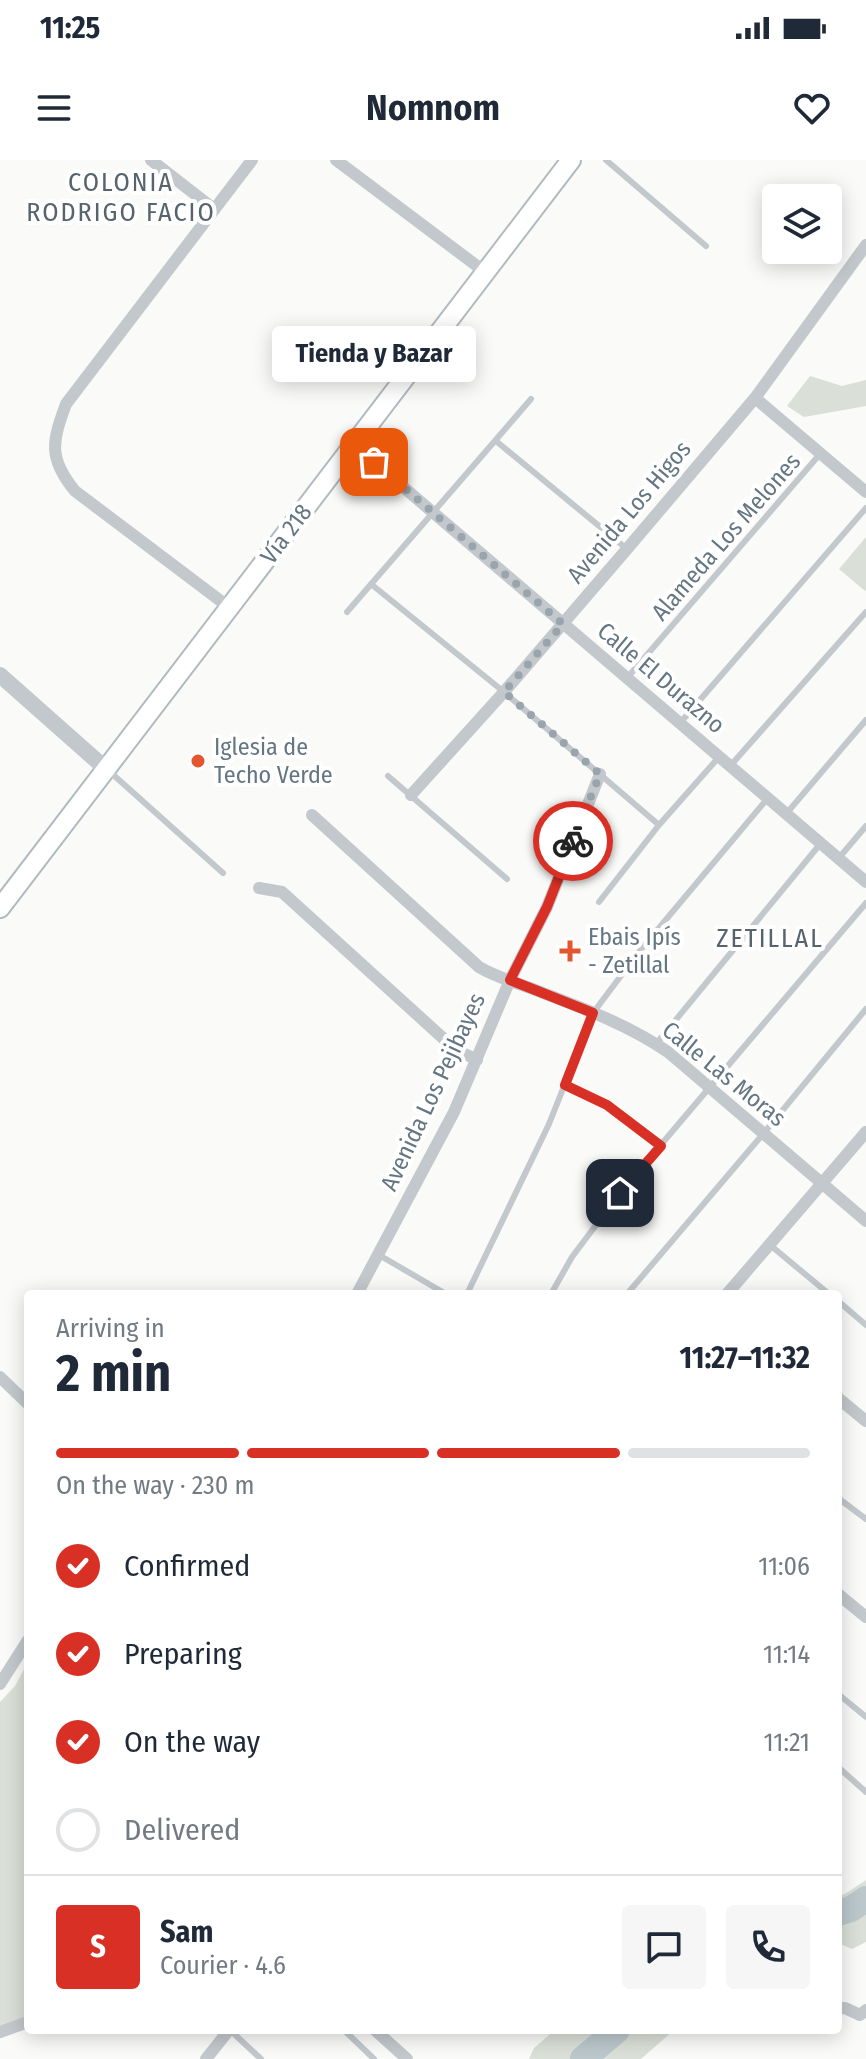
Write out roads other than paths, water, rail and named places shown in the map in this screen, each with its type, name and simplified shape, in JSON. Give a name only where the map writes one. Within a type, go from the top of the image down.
[{"type":"main road","name":"Vía 218","points":[[0,908],[571,160]]},
{"type":"street","points":[[151,160],[214,209]]},
{"type":"street","points":[[230,608],[75,491],[54,455],[56,432],[66,404],[252,160]]},
{"type":"street","points":[[336,160],[485,272]]},
{"type":"street","name":"Avenida Los Higos","points":[[411,795],[563,624],[755,398],[866,245]]},
{"type":"street","points":[[755,398],[866,492]]},
{"type":"street","name":"Calle El Durazno","points":[[354,445],[866,882]]},
{"type":"street","points":[[0,675],[106,769]]},
{"type":"street","name":"Avenida Los Pejibayes","points":[[359,1290],[454,1112],[510,980],[547,907],[600,774]]},
{"type":"street","name":"Calle Las Moras","points":[[312,815],[479,967],[495,977],[510,980],[627,1027],[656,1044],[866,1221]]},
{"type":"street","points":[[259,888],[282,892],[455,1049],[477,1060]]},
{"type":"street","points":[[731,1290],[866,1132]]},
{"type":"street","points":[[1,1382],[24,1401]]},
{"type":"street","points":[[842,1401],[866,1421]]},
{"type":"street","points":[[842,1597],[866,1617]]},
{"type":"street","points":[[0,1684],[24,1646]]},
{"type":"street","points":[[842,2008],[864,2015]]},
{"type":"street","points":[[0,2032],[24,2023]]},
{"type":"street","points":[[206,2059],[227,2034]]},
{"type":"street","points":[[379,2034],[407,2059]]},
{"type":"lane","points":[[606,160],[706,246]]},
{"type":"lane","points":[[347,612],[531,399]]},
{"type":"lane","points":[[496,441],[627,549]]},
{"type":"lane","name":"Alameda Los Melones","points":[[627,678],[820,454]]},
{"type":"lane","points":[[680,723],[866,508]]},
{"type":"lane","points":[[371,584],[504,692],[659,825]]},
{"type":"lane","points":[[730,766],[866,612]]},
{"type":"lane","points":[[786,814],[866,720]]},
{"type":"lane","points":[[599,902],[659,825],[719,757]]},
{"type":"lane","points":[[106,769],[223,873]]},
{"type":"lane","points":[[388,776],[507,879]]},
{"type":"lane","points":[[469,1290],[549,1124],[593,1013],[644,946],[767,798]]},
{"type":"lane","points":[[838,859],[866,826]]},
{"type":"lane","points":[[656,1044],[821,843]]},
{"type":"lane","points":[[553,1290],[572,1257],[620,1193],[866,903]]},
{"type":"lane","points":[[630,1290],[866,1009]]},
{"type":"lane","points":[[565,1085],[607,1105],[661,1146]]},
{"type":"lane","points":[[770,1245],[824,1290]]},
{"type":"lane","points":[[379,1255],[439,1290]]},
{"type":"lane","points":[[842,1304],[866,1325]]},
{"type":"lane","points":[[842,1501],[866,1519]]},
{"type":"lane","points":[[842,1697],[866,1717]]},
{"type":"lane","points":[[842,1771],[866,1792]]},
{"type":"lane","points":[[234,2034],[261,2059]]},
{"type":"lane","points":[[348,2034],[374,2059]]},
{"type":"waterway","points":[[842,1912],[866,1899]]},
{"type":"waterway","points":[[583,2059],[612,2034]]},
{"type":"place","name":"Tienda y Bazar","points":[[374,462]]},
{"type":"place","name":"Iglesia de Techo Verde","points":[[198,761]]},
{"type":"place","name":"Ebais Ipís - Zetillal","points":[[570,951]]},
{"type":"district","name":"COLONIA RODRIGO FACIO","points":[[121,197]]},
{"type":"district","name":"ZETILLAL","points":[[770,938]]}]
